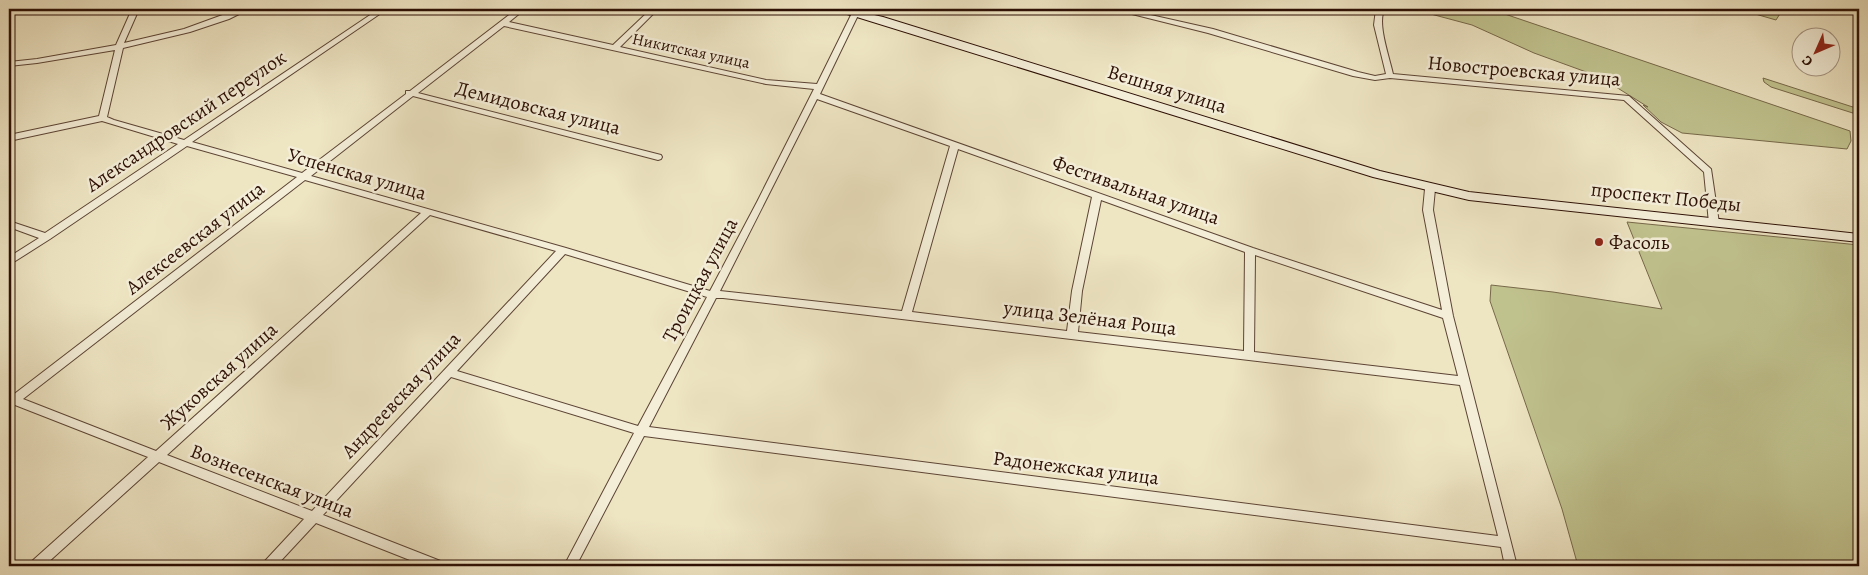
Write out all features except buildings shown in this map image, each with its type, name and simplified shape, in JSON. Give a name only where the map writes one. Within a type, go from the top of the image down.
[{"type":"street","points":[[9,138],[103,118],[120,46],[129,19],[135,9]]},
{"type":"street","points":[[9,64],[38,61],[120,46],[190,30],[245,9]]},
{"type":"street","name":"Александровский переулок","points":[[9,262],[384,9]]},
{"type":"street","name":"Алексеевская улица","points":[[11,400],[521,9]]},
{"type":"street","name":"Никитская улица","points":[[615,48],[655,9]]},
{"type":"street","name":"Вешняя улица","points":[[836,9],[857,11],[1378,174],[1430,189],[1469,196]]},
{"type":"street","name":"Новостроевская улица","points":[[1116,9],[1210,31],[1375,78],[1390,76],[1626,98],[1708,171],[1714,222]]},
{"type":"street","points":[[1380,9],[1378,25],[1390,76]]},
{"type":"street","name":"Троицкая улица","points":[[570,566],[762,202],[857,11]]},
{"type":"street","points":[[503,23],[615,48]]},
{"type":"street","name":"Никитская улица","points":[[615,48],[766,82],[816,91]]},
{"type":"street","name":"Фестивальная улица","points":[[816,91],[955,145],[1097,196],[1250,250],[1448,316]]},
{"type":"street","name":"Демидовская улица","points":[[409,94],[658,157]]},
{"type":"street","name":"Успенская улица","points":[[103,118],[712,295]]},
{"type":"street","points":[[906,314],[955,145]]},
{"type":"street","points":[[1430,189],[1428,210],[1448,316],[1511,566]]},
{"type":"street","points":[[1072,336],[1077,291],[1097,196]]},
{"type":"street","name":"проспект Победы","points":[[1469,196],[1859,238]]},
{"type":"street","name":"Жуковская улица","points":[[35,566],[428,212]]},
{"type":"street","points":[[9,224],[47,236]]},
{"type":"street","name":"Андреевская улица","points":[[268,566],[562,250]]},
{"type":"street","points":[[1249,356],[1250,250]]},
{"type":"street","name":"улица Зелёная Роща","points":[[712,295],[723,294],[906,314],[1072,336],[1463,381]]},
{"type":"street","name":"Радонежская улица","points":[[448,372],[640,431],[1506,542]]},
{"type":"street","name":"Вознесенская улица","points":[[11,400],[439,566]]},
{"type":"green space","points":[[1412,9],[1490,9],[1850,131],[1851,141],[1847,149],[1682,133],[1661,122],[1643,105],[1648,107],[1600,77],[1534,53],[1472,25]]},
{"type":"green space","points":[[1738,9],[1783,9],[1776,20]]},
{"type":"green space","points":[[1763,78],[1859,109],[1859,115],[1771,87],[1764,82]]},
{"type":"green space","points":[[1627,222],[1859,245],[1859,566],[1578,566],[1562,509],[1490,301],[1491,285],[1553,292],[1662,309]]},
{"type":"place","name":"Фасоль","points":[[1599,242]]}]
